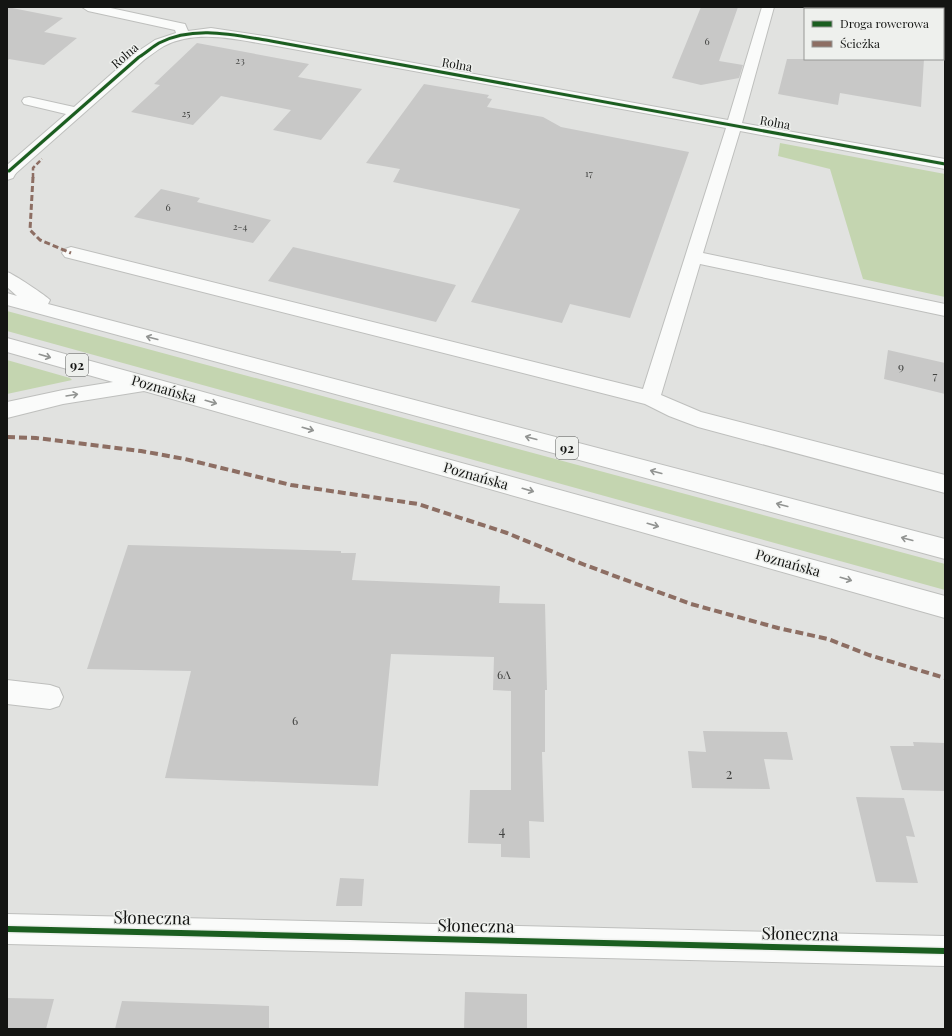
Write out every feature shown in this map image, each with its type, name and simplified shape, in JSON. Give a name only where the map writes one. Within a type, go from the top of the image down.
[{"type":"street","points":[[88,7],[180,27],[184,35]]},
{"type":"street","points":[[650,398],[734,126],[768,7]]},
{"type":"street","name":"Rolna","points":[[8,173],[150,48],[184,35],[202,32],[224,33],[945,164]]},
{"type":"street","points":[[29,101],[77,112]]},
{"type":"street","points":[[71,253],[489,359],[650,398],[676,411],[698,419],[945,484]]},
{"type":"street","points":[[693,257],[945,310]]},
{"type":"street","points":[[7,278],[32,296],[97,324]]},
{"type":"street","name":"92","points":[[7,299],[945,549]]},
{"type":"street","name":"Poznańska","points":[[7,345],[945,607]]},
{"type":"street","points":[[7,410],[63,397],[147,384]]},
{"type":"street","points":[[7,692],[50,697]]},
{"type":"street","name":"Słoneczna","points":[[7,929],[945,951]]},
{"type":"green space","points":[[780,143],[945,174],[945,297],[863,279],[830,169],[778,156]]},
{"type":"green space","points":[[7,311],[945,564],[945,590],[7,331]]},
{"type":"green space","points":[[7,360],[70,378],[72,380],[7,394]]},
{"type":"building","points":[[7,7],[63,18],[44,32],[77,38],[44,65],[9,59],[7,61]]},
{"type":"building","points":[[701,7],[738,7],[719,61],[743,65],[739,78],[701,85],[672,78]]},
{"type":"building","points":[[197,43],[309,64],[298,77],[362,89],[321,140],[273,130],[291,110],[221,96],[193,125],[131,112],[160,85],[154,84]]},
{"type":"building","points":[[787,59],[924,60],[921,107],[840,93],[838,105],[778,94]]},
{"type":"building","points":[[424,84],[489,95],[487,98],[492,99],[487,107],[543,117],[561,127],[689,152],[630,318],[570,304],[562,323],[471,302],[520,209],[393,182],[400,169],[366,163]]},
{"type":"building","points":[[161,189],[200,198],[197,202],[271,220],[253,243],[134,217]]},
{"type":"building","points":[[293,247],[456,285],[436,322],[268,281]]},
{"type":"building","points":[[888,350],[945,363],[945,394],[884,379]]},
{"type":"building","points":[[128,545],[341,551],[341,553],[356,553],[352,580],[500,586],[499,603],[545,604],[547,690],[545,690],[545,752],[542,752],[544,822],[529,821],[530,858],[501,857],[501,844],[468,843],[470,790],[511,790],[511,691],[493,690],[494,657],[391,654],[378,786],[165,778],[191,671],[87,669]]},
{"type":"building","points":[[703,731],[787,732],[793,760],[764,759],[770,789],[692,788],[688,751],[706,752]]},
{"type":"building","points":[[913,742],[945,743],[945,791],[902,790],[890,746],[914,746]]},
{"type":"building","points":[[856,797],[904,798],[915,837],[906,836],[918,883],[876,882]]},
{"type":"building","points":[[340,878],[364,879],[362,906],[336,906]]},
{"type":"building","points":[[465,992],[527,994],[527,1029],[464,1029]]},
{"type":"building","points":[[7,998],[54,999],[46,1029],[7,1029]]},
{"type":"building","points":[[122,1001],[269,1006],[269,1029],[115,1029]]},
{"type":"marked path","points":[[42,159],[33,168],[30,230],[40,240],[71,253]]},
{"type":"marked path","points":[[7,437],[36,438],[141,451],[185,459],[291,485],[418,504],[507,533],[585,565],[691,604],[778,628],[828,639],[869,655],[945,678]]},
{"type":"cycle path","points":[[9,171],[139,57],[160,43],[184,35],[211,32],[271,41],[945,164]]},
{"type":"cycle path","points":[[7,929],[945,951]]}]
